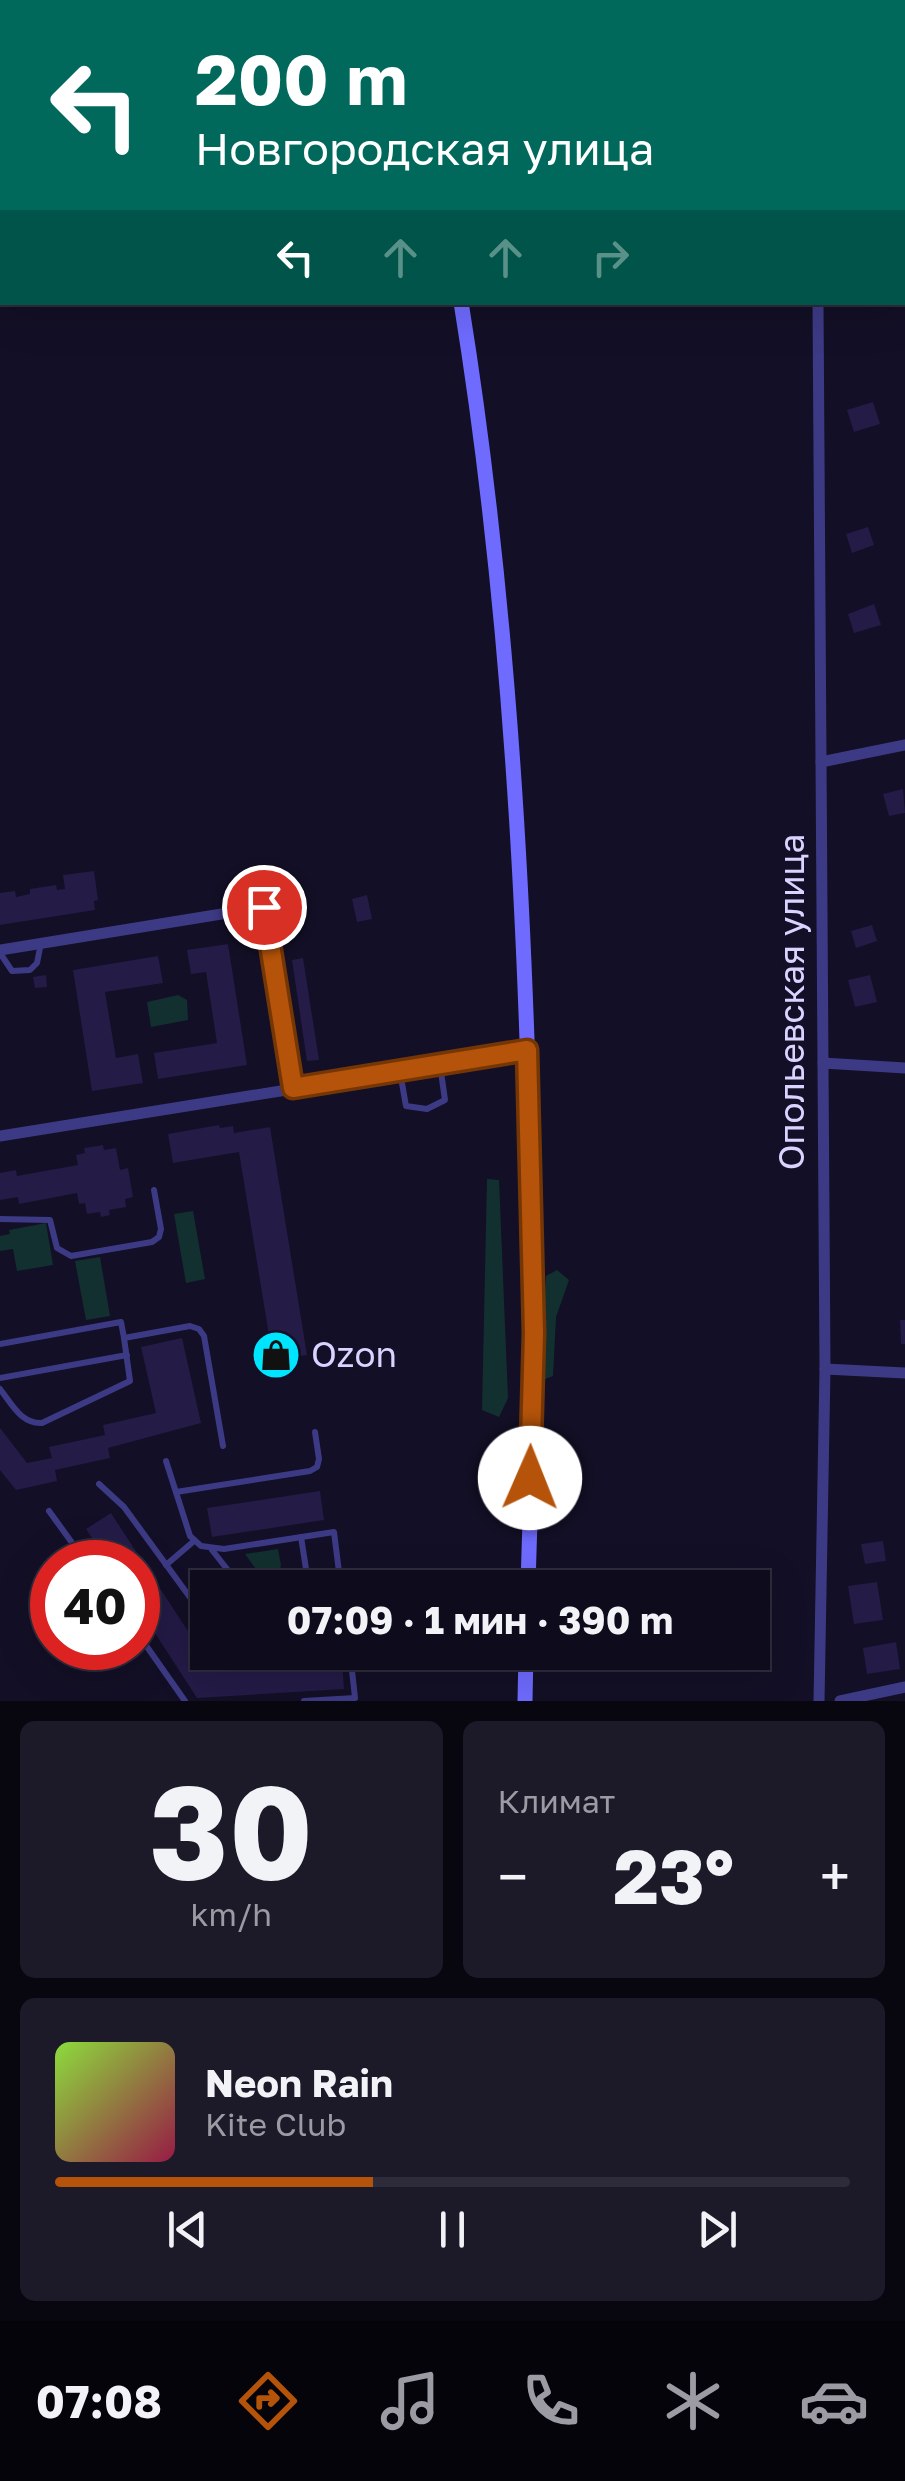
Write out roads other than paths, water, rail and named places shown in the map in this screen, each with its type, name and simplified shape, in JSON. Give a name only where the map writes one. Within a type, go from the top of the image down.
[{"type":"street","points":[[461,305],[508,678],[527,1050],[534,1333],[528,1570]]},
{"type":"street","name":"Опольевская улица","points":[[818,305],[825,1369],[820,1701]]},
{"type":"street","points":[[821,762],[905,744]]},
{"type":"street","points":[[0,952],[264,907],[293,1088]]},
{"type":"street","points":[[0,1136],[527,1050]]},
{"type":"street","points":[[823,1063],[905,1068]]},
{"type":"street","points":[[825,1369],[905,1373]]},
{"type":"street","points":[[525,1701],[526,1670]]},
{"type":"street","points":[[840,1701],[905,1687]]},
{"type":"lane","points":[[0,952],[12,971],[30,970],[37,963],[41,944]]},
{"type":"lane","points":[[400,1071],[406,1106],[427,1109],[444,1100],[440,1065]]},
{"type":"lane","points":[[0,1219],[50,1220],[57,1248],[71,1256],[152,1242],[161,1229],[154,1190]]},
{"type":"lane","points":[[0,1344],[121,1322],[130,1381],[42,1423],[24,1419],[0,1390]]},
{"type":"lane","points":[[124,1338],[190,1326],[199,1328],[204,1336],[223,1446]]},
{"type":"lane","points":[[0,1378],[127,1356]]},
{"type":"lane","points":[[176,1492],[310,1471],[317,1467],[319,1459],[315,1432]]},
{"type":"lane","points":[[166,1461],[194,1541],[211,1549],[228,1570]]},
{"type":"lane","points":[[100,1484],[124,1508],[190,1598]]},
{"type":"lane","points":[[49,1511],[70,1540]]},
{"type":"lane","points":[[211,1549],[334,1532],[339,1570]]},
{"type":"lane","points":[[301,1537],[306,1570]]},
{"type":"lane","points":[[166,1565],[194,1541]]},
{"type":"lane","points":[[160,1665],[185,1701]]},
{"type":"lane","points":[[304,1701],[355,1698],[352,1670]]},
{"type":"place","name":"Ozon","points":[[276,1355]]}]
